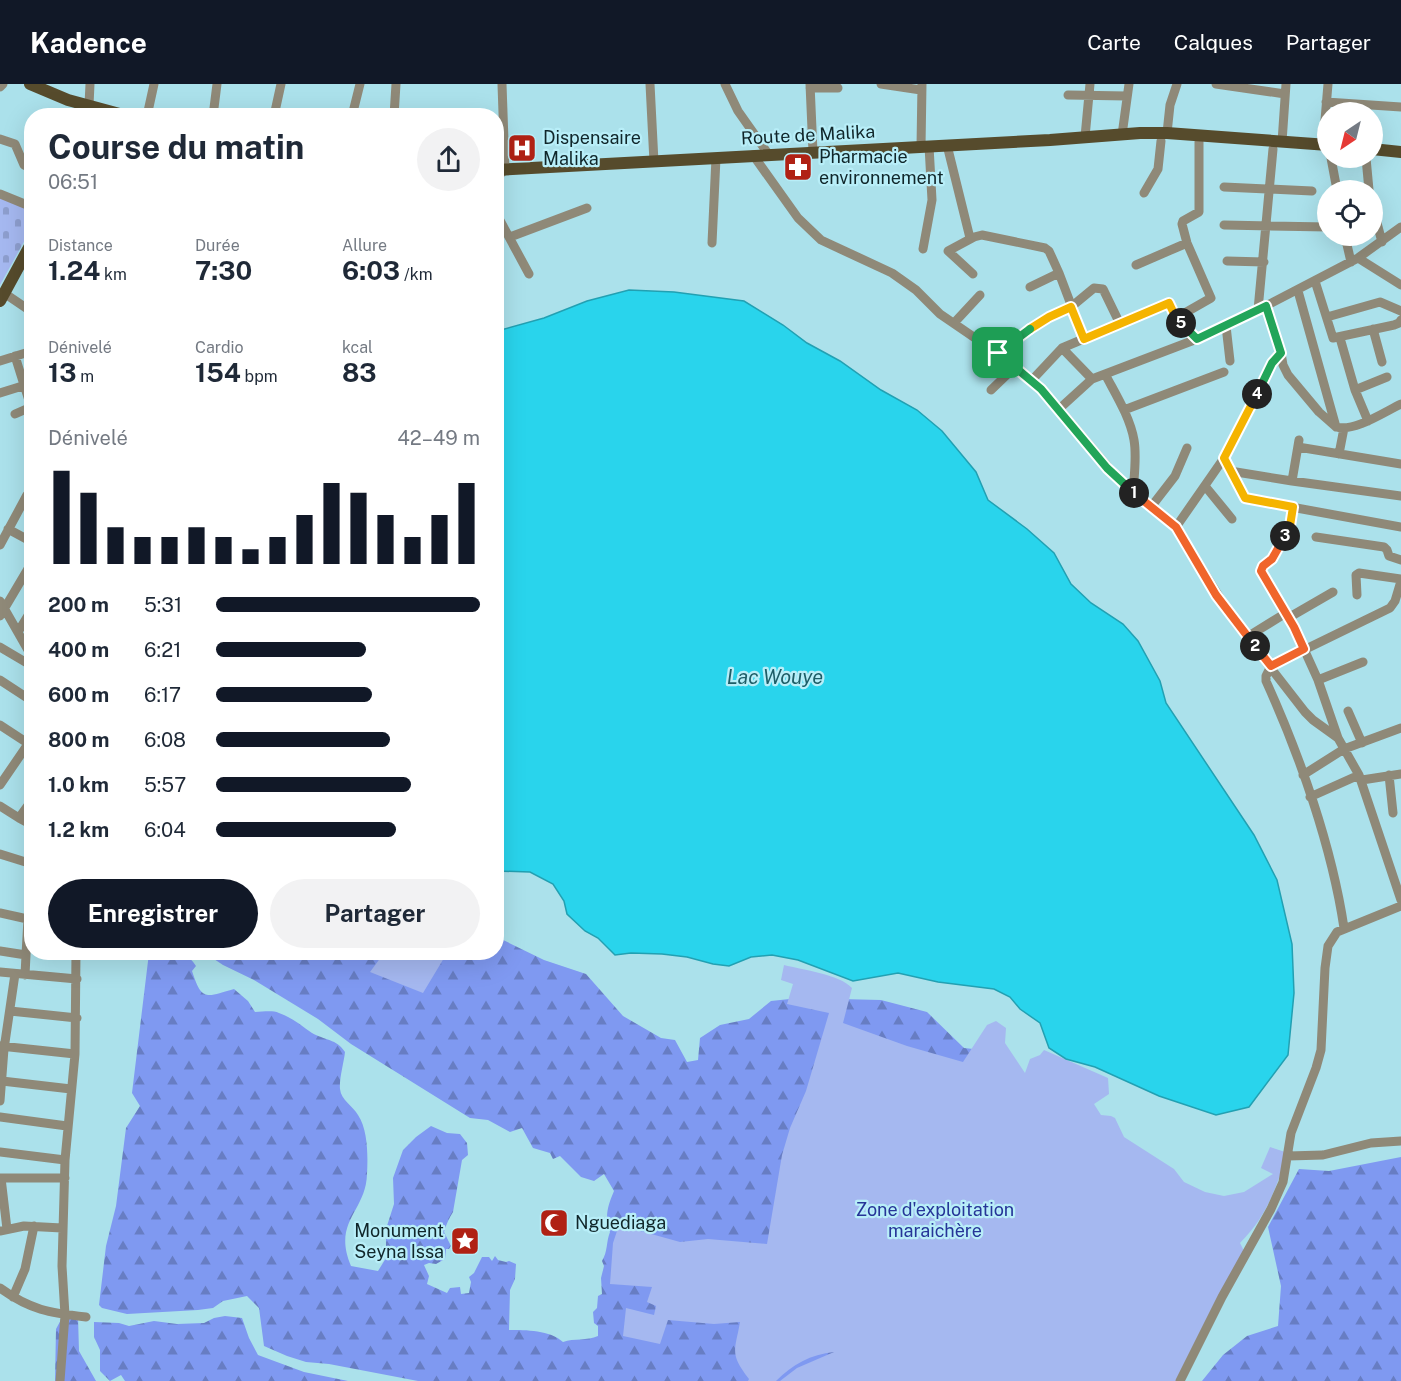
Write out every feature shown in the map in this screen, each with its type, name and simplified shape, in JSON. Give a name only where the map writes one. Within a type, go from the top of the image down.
[{"type":"main road","points":[[30,84],[83,108]]},
{"type":"main road","points":[[46,84],[72,94],[85,108]]},
{"type":"main road","name":"Route de Malika","points":[[504,172],[753,155],[1122,135],[1278,145]]},
{"type":"main road","name":"Route de Malika","points":[[1164,137],[1199,142],[1317,147]]},
{"type":"main road","points":[[1383,150],[1401,152]]},
{"type":"main road","points":[[1383,157],[1401,158]]},
{"type":"main road","points":[[2,297],[24,257]]},
{"type":"street","points":[[87,108],[90,84]]},
{"type":"street","points":[[149,108],[154,84]]},
{"type":"street","points":[[214,108],[217,84]]},
{"type":"street","points":[[276,108],[280,84]]},
{"type":"street","points":[[354,108],[360,84]]},
{"type":"street","points":[[394,108],[396,84]]},
{"type":"street","points":[[501,108],[502,84]]},
{"type":"street","points":[[650,84],[654,162]]},
{"type":"street","points":[[725,84],[738,111],[775,154],[790,159],[907,153],[920,147]]},
{"type":"street","points":[[881,84],[922,87],[920,147],[932,200],[923,249]]},
{"type":"street","points":[[1085,137],[1090,84]]},
{"type":"street","points":[[1122,135],[1129,84]]},
{"type":"street","points":[[1144,193],[1158,169],[1170,105],[1177,84]]},
{"type":"street","points":[[1216,84],[1250,87],[1285,94]]},
{"type":"street","points":[[1286,84],[1270,189],[1262,308],[1288,375],[1313,405],[1340,428]]},
{"type":"street","points":[[1326,102],[1328,84]]},
{"type":"street","points":[[813,153],[810,86],[838,88]]},
{"type":"street","points":[[1068,95],[1127,96]]},
{"type":"street","points":[[1383,106],[1401,107]]},
{"type":"street","points":[[0,139],[15,144],[24,165]]},
{"type":"street","points":[[1176,318],[1211,298],[1187,243],[1183,221],[1200,212],[1199,142]]},
{"type":"street","points":[[947,145],[970,238]]},
{"type":"street","points":[[753,155],[798,218],[821,240],[892,273],[916,290],[940,314],[998,353],[1032,380],[1107,468],[1133,493],[1176,527],[1216,595],[1247,637],[1313,720],[1338,738]]},
{"type":"street","points":[[712,243],[716,158]]},
{"type":"street","points":[[1224,187],[1312,191]]},
{"type":"street","points":[[0,194],[24,204]]},
{"type":"street","points":[[510,237],[587,208]]},
{"type":"street","points":[[1224,225],[1317,227]]},
{"type":"street","points":[[504,227],[529,274]]},
{"type":"street","points":[[1383,241],[1401,227]]},
{"type":"street","points":[[973,274],[948,251],[977,235],[1045,248],[1049,251],[1059,273],[1084,339]]},
{"type":"street","points":[[1136,265],[1187,243]]},
{"type":"street","points":[[1349,246],[1354,260],[1401,285]]},
{"type":"street","points":[[1059,409],[1092,379],[1226,326],[1298,291],[1376,246]]},
{"type":"street","points":[[1227,261],[1264,262]]},
{"type":"street","points":[[1030,287],[1059,273]]},
{"type":"street","points":[[1315,281],[1332,337],[1335,339],[1395,325],[1401,319],[1401,311],[1380,302],[1327,317]]},
{"type":"street","points":[[998,353],[1035,325],[1071,307],[1094,288],[1103,289],[1120,324]]},
{"type":"street","points":[[1298,291],[1328,400],[1340,428],[1339,454]]},
{"type":"street","points":[[954,323],[980,295]]},
{"type":"street","points":[[2,297],[24,308]]},
{"type":"street","points":[[1032,380],[1062,348],[1169,303],[1176,318],[1197,339]]},
{"type":"street","points":[[1226,326],[1230,361]]},
{"type":"street","points":[[1373,329],[1382,362]]},
{"type":"street","points":[[1340,338],[1355,390],[1368,421]]},
{"type":"street","points":[[1062,348],[1092,379]]},
{"type":"street","points":[[0,361],[24,353]]},
{"type":"street","points":[[1176,527],[1224,458],[1272,363],[1281,353]]},
{"type":"street","points":[[15,356],[24,377]]},
{"type":"street","points":[[992,390],[1015,367]]},
{"type":"street","points":[[1124,410],[1224,372]]},
{"type":"street","points":[[1105,374],[1124,410],[1134,442],[1133,493]]},
{"type":"street","points":[[1355,390],[1387,376]]},
{"type":"street","points":[[0,393],[24,385]]},
{"type":"street","points":[[1313,405],[1328,400]]},
{"type":"street","points":[[1340,428],[1368,421],[1401,404]]},
{"type":"street","points":[[15,414],[24,410]]},
{"type":"street","points":[[1292,482],[1298,443],[1339,454],[1401,464]]},
{"type":"street","points":[[1151,507],[1175,476],[1187,448]]},
{"type":"street","points":[[1224,458],[1245,498],[1401,527]]},
{"type":"street","points":[[1230,471],[1292,482],[1401,496]]},
{"type":"street","points":[[1205,486],[1232,519]]},
{"type":"street","points":[[0,545],[24,500]]},
{"type":"street","points":[[1293,507],[1289,529],[1272,559],[1263,566],[1261,571],[1304,649],[1318,680],[1338,738],[1360,778],[1401,900]]},
{"type":"street","points":[[8,529],[24,538]]},
{"type":"street","points":[[1316,537],[1384,548],[1389,556],[1401,560]]},
{"type":"street","points":[[1344,928],[1337,886],[1304,775],[1266,676],[1271,666],[1390,608],[1398,601],[1401,580],[1359,573],[1356,575],[1357,595]]},
{"type":"street","points":[[24,575],[2,609],[24,643]]},
{"type":"street","points":[[1247,637],[1333,592]]},
{"type":"street","points":[[18,632],[24,622]]},
{"type":"street","points":[[0,647],[24,661]]},
{"type":"street","points":[[1318,680],[1363,662]]},
{"type":"street","points":[[0,680],[24,696]]},
{"type":"street","points":[[1348,711],[1362,742]]},
{"type":"street","points":[[0,725],[24,741]]},
{"type":"street","points":[[1304,775],[1344,749],[1401,728]]},
{"type":"street","points":[[1,783],[24,753]]},
{"type":"street","points":[[1310,796],[1360,778],[1401,774]]},
{"type":"street","points":[[1389,775],[1393,813]]},
{"type":"street","points":[[0,806],[24,821]]},
{"type":"street","points":[[19,818],[24,811]]},
{"type":"street","points":[[0,856],[24,862]]},
{"type":"street","points":[[1180,1381],[1283,1182],[1291,1133],[1321,1050],[1326,950],[1332,937],[1344,928],[1373,919],[1401,906]]},
{"type":"street","points":[[0,913],[24,918]]},
{"type":"street","points":[[0,951],[24,955]]},
{"type":"street","points":[[25,975],[26,960]]},
{"type":"street","points":[[60,1381],[65,1315],[62,1228],[65,1160],[77,1018],[76,960]]},
{"type":"street","points":[[0,972],[77,979]]},
{"type":"street","points":[[0,1101],[2,1046],[15,974]]},
{"type":"street","points":[[10,1011],[77,1018]]},
{"type":"street","points":[[2,1046],[75,1054]]},
{"type":"street","points":[[2,1081],[71,1089]]},
{"type":"street","points":[[0,1117],[68,1126]]},
{"type":"street","points":[[1288,1156],[1323,1155],[1371,1143],[1401,1141]]},
{"type":"street","points":[[0,1152],[65,1160]]},
{"type":"street","points":[[62,1228],[24,1226],[4,1230],[1,1178],[65,1178]]},
{"type":"street","points":[[13,1297],[26,1269],[34,1227]]},
{"type":"street","points":[[0,1288],[27,1305],[48,1313],[86,1317]]},
{"type":"green space","points":[[0,197],[24,208],[24,242],[0,285]]},
{"type":"green space","points":[[504,940],[544,960],[586,974],[623,1016],[661,1038],[675,1040],[687,1062],[698,1060],[700,1038],[720,1025],[749,1019],[771,1001],[799,998],[881,1000],[927,1012],[964,1048],[992,1051],[938,1381],[418,1381],[329,1364],[306,1362],[264,1346],[259,1308],[247,1296],[223,1301],[213,1308],[198,1310],[127,1314],[102,1308],[99,1305],[106,1246],[116,1206],[126,1128],[140,1106],[132,1093],[148,960],[191,960],[196,966],[192,971],[199,988],[206,995],[234,989],[248,1001],[255,1012],[273,1012],[283,1015],[312,1033],[334,1042],[345,1052],[340,1089],[345,1100],[361,1121],[366,1136],[367,1151],[365,1187],[347,1227],[345,1238],[351,1266],[378,1271],[386,1258],[386,1229],[394,1204],[393,1178],[403,1150],[431,1126],[447,1133],[460,1134],[467,1143],[468,1155],[462,1160],[453,1212],[444,1232],[451,1246],[446,1249],[445,1259],[436,1264],[424,1265],[429,1276],[427,1284],[447,1293],[450,1288],[460,1287],[461,1294],[469,1293],[471,1282],[469,1277],[474,1273],[482,1257],[489,1257],[492,1261],[495,1256],[498,1260],[516,1264],[515,1279],[510,1290],[509,1330],[545,1333],[563,1342],[598,1336],[598,1326],[594,1323],[593,1312],[597,1308],[598,1296],[602,1294],[601,1278],[604,1266],[602,1261],[610,1232],[607,1221],[614,1191],[604,1174],[594,1181],[581,1177],[560,1156],[553,1159],[550,1153],[533,1148],[522,1128],[510,1132],[488,1120],[470,1118],[351,1044],[318,1019],[254,980],[216,960],[504,960]]},
{"type":"green space","points":[[379,960],[443,960],[423,993],[370,972]]},
{"type":"green space","name":"Zone d'exploitation maraichère","points":[[784,965],[830,976],[846,983],[852,988],[843,1023],[907,1046],[963,1062],[987,1025],[996,1021],[1006,1028],[1005,1043],[1025,1073],[1030,1059],[1040,1055],[1044,1050],[1108,1078],[1109,1094],[1094,1104],[1101,1115],[1115,1118],[1124,1137],[1174,1169],[1184,1182],[1205,1192],[1224,1196],[1244,1192],[1273,1174],[1261,1168],[1270,1147],[1288,1153],[1270,1201],[1250,1233],[1240,1243],[1244,1251],[1177,1381],[780,1381],[797,1368],[834,1352],[802,1361],[776,1381],[748,1381],[735,1352],[740,1322],[714,1324],[668,1320],[660,1344],[623,1336],[626,1308],[654,1315],[656,1306],[647,1302],[652,1287],[610,1284],[613,1243],[619,1225],[680,1242],[708,1239],[767,1244],[782,1155],[790,1128],[806,1091],[829,1013],[787,1004],[793,984],[781,980]]},
{"type":"green space","points":[[1401,1157],[1401,1381],[1202,1381],[1223,1355],[1247,1336],[1278,1326],[1281,1286],[1268,1227],[1299,1169],[1329,1171]]},
{"type":"green space","points":[[63,1316],[78,1317],[79,1351],[96,1381],[55,1381],[56,1329]]},
{"type":"green space","points":[[225,1316],[242,1318],[258,1355],[304,1372],[348,1381],[125,1381],[121,1375],[110,1381],[100,1371],[100,1350],[94,1337],[94,1322],[119,1323],[129,1326],[154,1321],[177,1324],[204,1323]]},
{"type":"water","name":"Lac Wouye","points":[[629,290],[674,292],[744,301],[783,325],[881,390],[917,410],[942,431],[976,472],[988,500],[1027,529],[1054,553],[1071,584],[1091,603],[1123,624],[1138,641],[1160,681],[1166,703],[1254,835],[1277,880],[1292,944],[1294,993],[1288,1055],[1249,1107],[1216,1115],[1159,1096],[1095,1067],[1066,1059],[1049,1048],[1040,1023],[1020,1009],[1010,997],[994,989],[938,982],[898,973],[853,981],[798,960],[772,955],[751,957],[729,966],[662,954],[615,955],[598,938],[585,931],[567,914],[564,901],[553,884],[530,872],[504,871],[504,329],[544,318],[587,301]]},
{"type":"place","name":"Dispensaire Malika","points":[[522,148]]},
{"type":"place","name":"Pharmacie environnement","points":[[798,167]]},
{"type":"place","name":"Nguediaga","points":[[554,1223]]},
{"type":"place","name":"Monument Seyna Issa","points":[[465,1241]]},
{"type":"route","points":[[1169,303],[1176,318],[1197,339],[1266,306],[1281,353],[1272,363],[1224,458],[1245,498],[1293,507],[1289,529],[1272,559],[1261,568],[1261,571],[1294,627],[1304,649],[1271,666],[1216,595],[1176,527],[1118,479],[1041,389],[998,353],[1035,325],[1071,307],[1084,339],[1169,303]]}]
